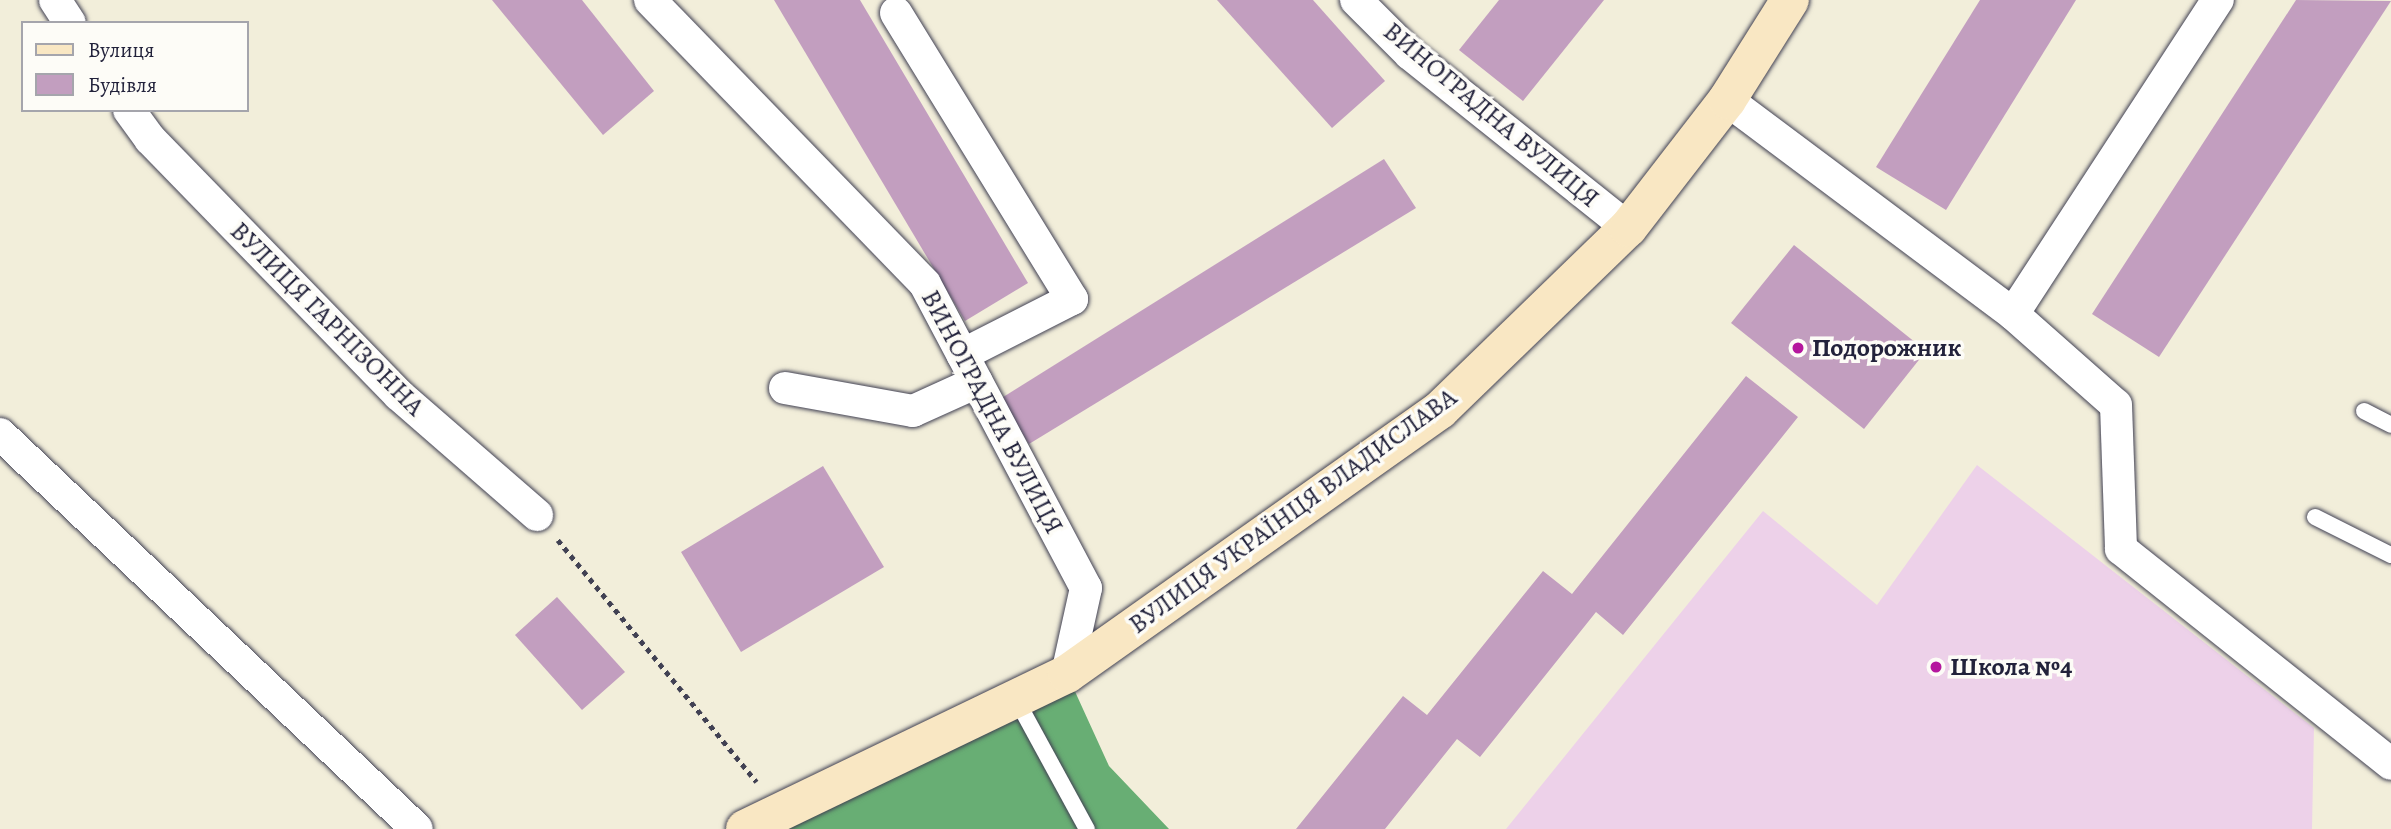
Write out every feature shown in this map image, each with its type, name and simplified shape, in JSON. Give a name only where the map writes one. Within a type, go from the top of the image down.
[{"type":"main road","name":"ВУЛИЦЯ УКРАЇНЦЯ ВЛАДИСЛАВА","points":[[745,829],[1067,674],[1440,410],[1628,228],[1727,100],[1790,0]]},
{"type":"street","points":[[55,0],[69,21]]},
{"type":"street","name":"ВИНОГРАДНА ВУЛИЦЯ","points":[[650,0],[925,284],[1086,588],[1067,674]]},
{"type":"street","name":"ВИНОГРАДНА ВУЛИЦЯ","points":[[1356,0],[1410,54],[1628,228]]},
{"type":"street","points":[[2013,314],[2218,0]]},
{"type":"street","points":[[785,388],[913,411],[1072,299],[895,13]]},
{"type":"street","points":[[1727,100],[2013,314],[2116,405],[2121,549],[2391,764]]},
{"type":"street","name":"ВУЛИЦЯ ГАРНІЗОННА","points":[[130,112],[149,139],[399,395],[537,515]]},
{"type":"street","points":[[0,434],[418,829]]},
{"type":"lane","points":[[2364,411],[2391,425]]},
{"type":"lane","points":[[2315,517],[2391,555]]},
{"type":"lane","points":[[1015,698],[1087,829]]},
{"type":"path","points":[[537,515],[782,811]]},
{"type":"shaded area","name":"Школа №4","points":[[1977,465],[2314,728],[2312,829],[1506,829],[1763,511],[1877,605]]},
{"type":"green space","points":[[1067,674],[1109,766],[1169,829],[747,829]]},
{"type":"building","points":[[492,0],[582,0],[654,91],[603,135]]},
{"type":"building","points":[[774,0],[860,0],[1028,283],[965,321]]},
{"type":"building","points":[[1217,0],[1313,0],[1385,81],[1332,128]]},
{"type":"building","points":[[1499,0],[1604,0],[1523,101],[1459,50]]},
{"type":"building","points":[[1980,0],[2076,0],[1946,210],[1876,167]]},
{"type":"building","points":[[2296,0],[2391,1],[2159,357],[2092,314]]},
{"type":"building","points":[[1384,159],[1416,208],[1029,444],[1000,399]]},
{"type":"building","points":[[1794,245],[1926,351],[1864,429],[1731,323]]},
{"type":"building","points":[[1746,376],[1798,417],[1623,635],[1596,612],[1480,757],[1457,739],[1385,829],[1296,829],[1403,696],[1427,715],[1543,571],[1572,594]]},
{"type":"building","points":[[823,466],[884,567],[741,652],[681,552]]},
{"type":"building","points":[[557,597],[625,672],[582,710],[515,635]]},
{"type":"place","name":"Подорожник","points":[[1798,348]]},
{"type":"place","name":"Школа №4","points":[[1936,667]]}]
